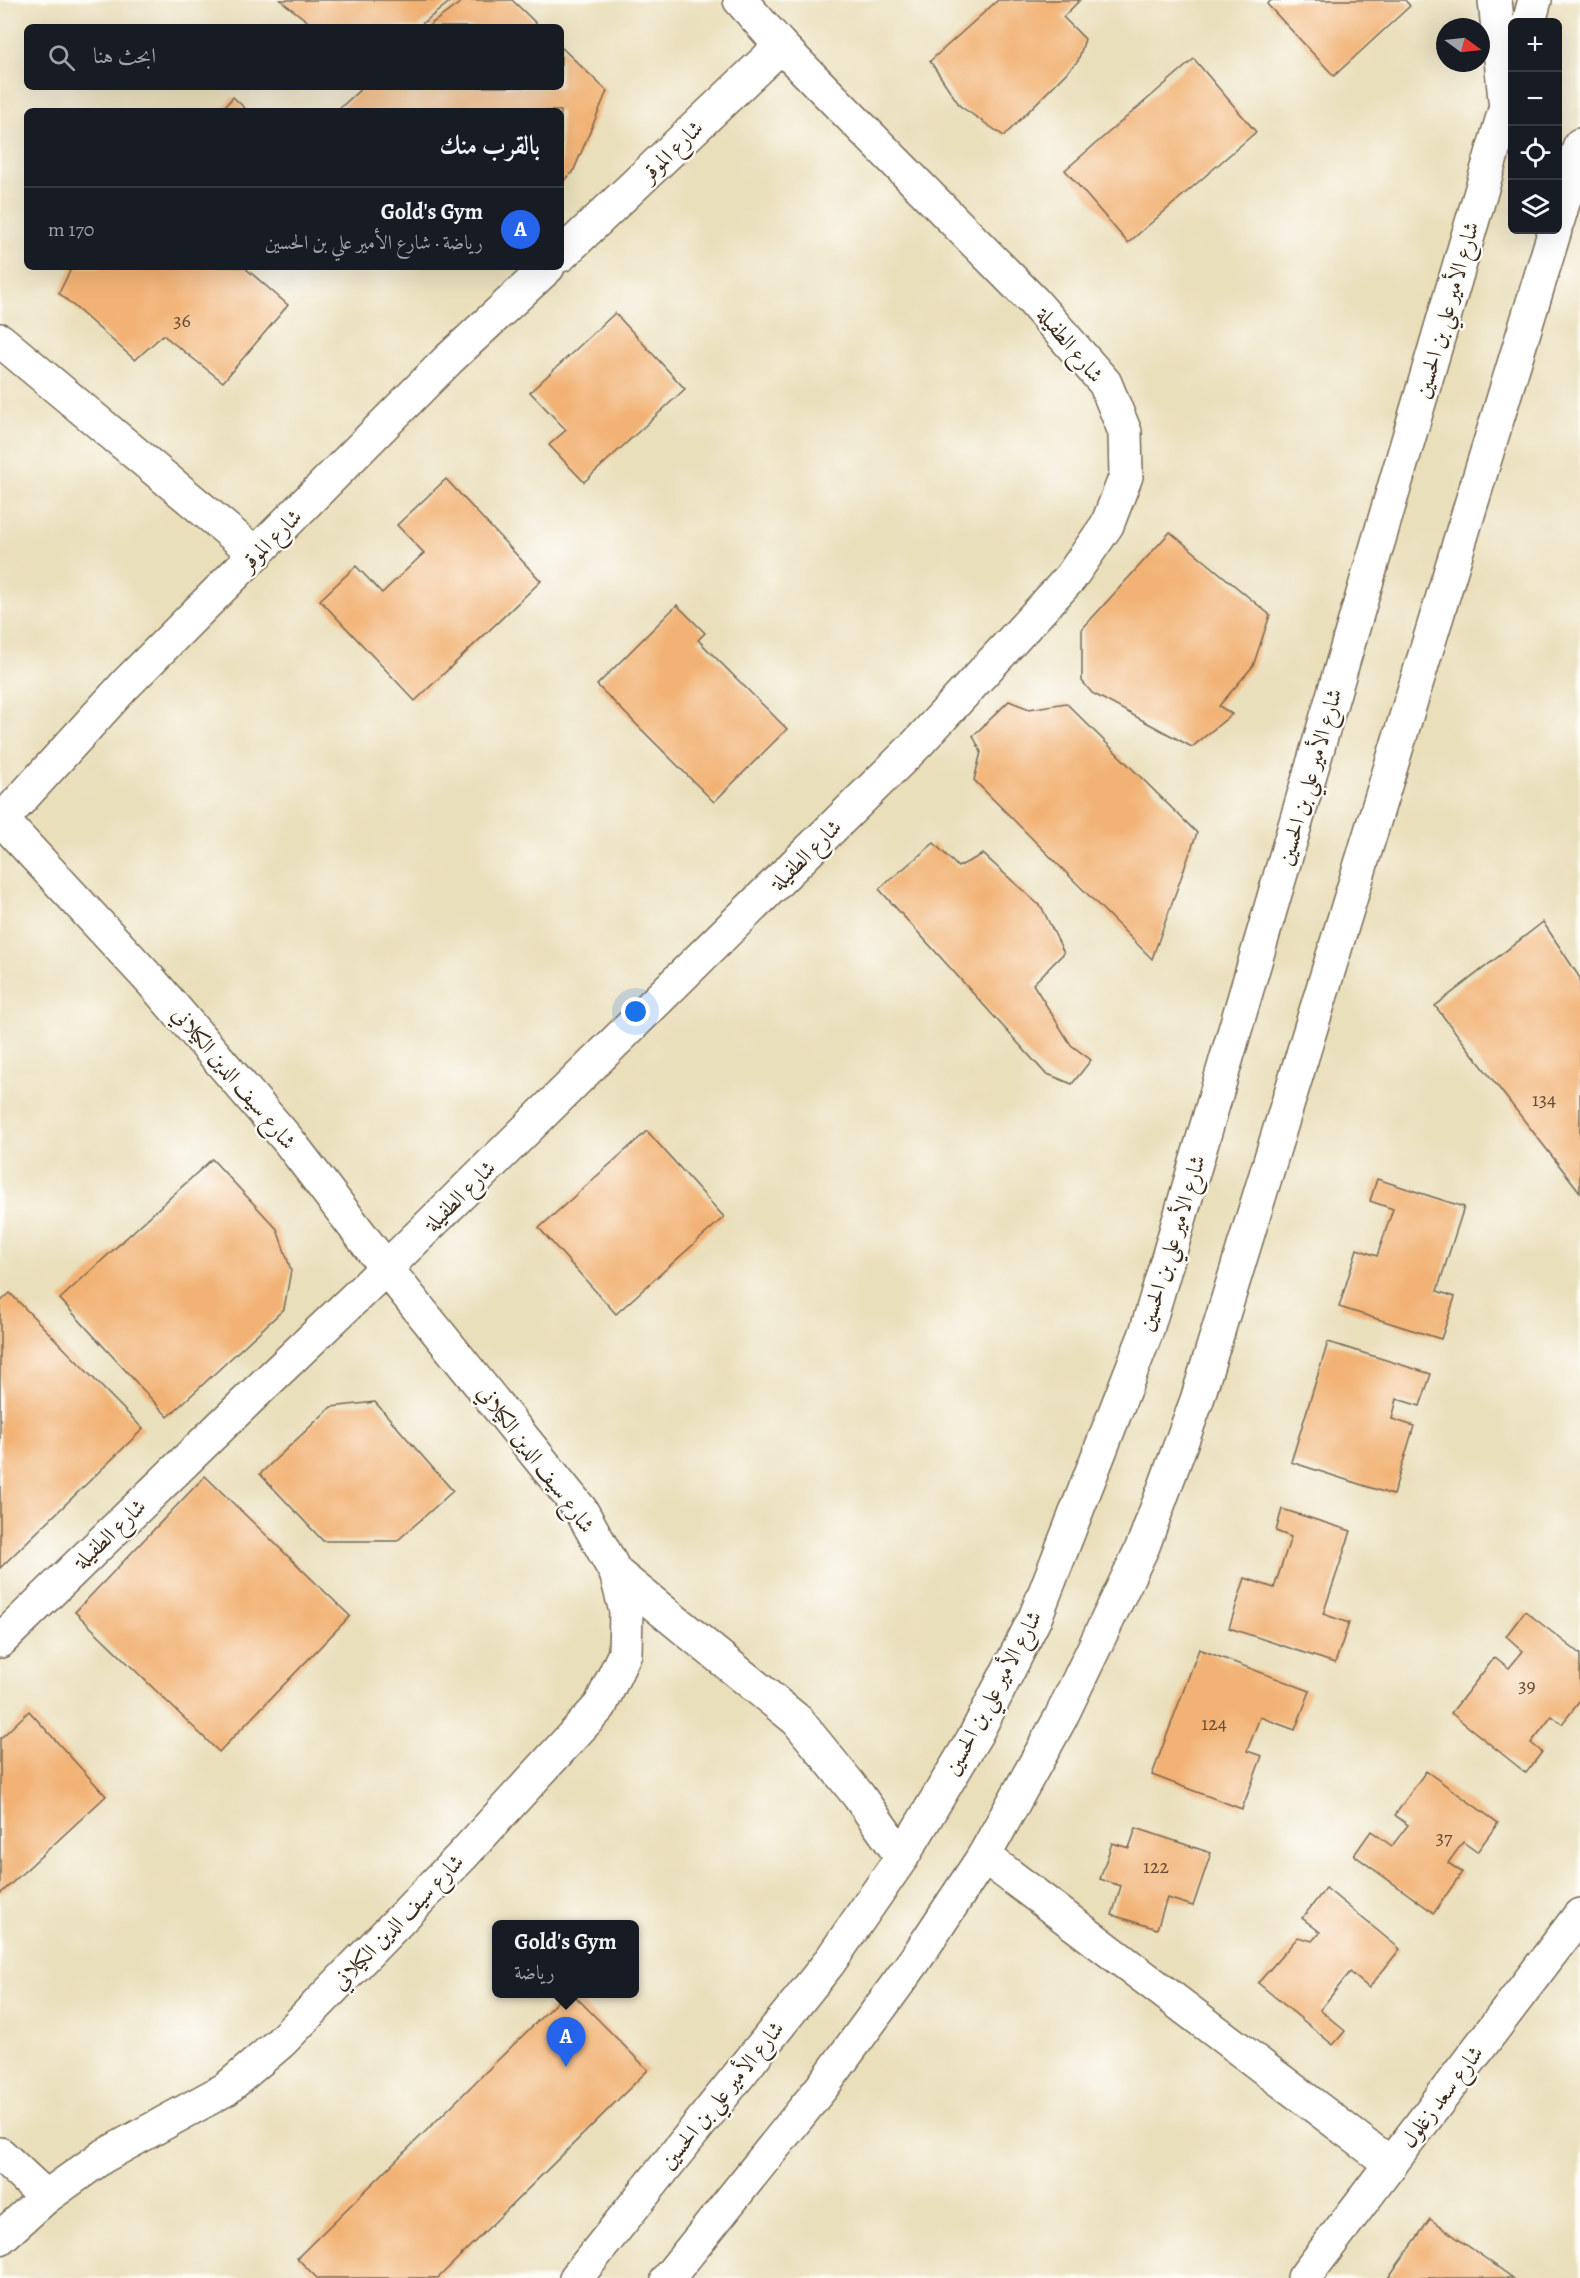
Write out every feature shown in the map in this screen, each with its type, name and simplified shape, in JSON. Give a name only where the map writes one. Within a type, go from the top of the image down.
[{"type":"street","name":"شارع الطفيلة","points":[[0,1641],[386,1268],[917,744],[1070,578],[1107,525],[1126,477],[1125,432],[1105,383],[1033,301],[781,46],[740,0]]},
{"type":"street","points":[[1495,0],[1508,91]]},
{"type":"street","points":[[1530,18],[1534,0]]},
{"type":"street","name":"شارع الموقر","points":[[564,252],[781,46]]},
{"type":"street","name":"شارع الأمير علي بن الحسين","points":[[576,2278],[828,1965],[902,1857],[976,1734],[1035,1618],[1146,1333],[1508,101]]},
{"type":"street","points":[[1562,205],[1578,158]]},
{"type":"street","points":[[668,2278],[822,2087],[915,1960],[984,1856],[1060,1719],[1143,1546],[1197,1400],[1554,234]]},
{"type":"street","name":"شارع الموقر","points":[[1,819],[125,685],[448,360],[545,270]]},
{"type":"street","points":[[0,340],[256,554]]},
{"type":"street","name":"شارع سيف الدين الكيلاني","points":[[0,2238],[46,2197],[102,2157],[226,2089],[281,2042],[462,1856],[600,1707],[625,1653],[626,1611],[616,1573],[581,1510],[386,1268],[265,1113],[152,982],[1,819]]},
{"type":"street","points":[[616,1573],[797,1720],[858,1795],[902,1857]]},
{"type":"street","points":[[984,1856],[1392,2164]]},
{"type":"street","name":"شارع سعد زغلول","points":[[1304,2278],[1580,1915]]},
{"type":"street","points":[[0,2154],[46,2197]]},
{"type":"building","points":[[280,0],[452,0],[422,24],[311,24]]},
{"type":"building","points":[[464,0],[512,0],[537,24],[431,24]]},
{"type":"building","points":[[998,0],[1080,0],[1063,17],[1085,39],[1078,61],[1004,136],[960,106],[930,61]]},
{"type":"building","points":[[1272,0],[1405,0],[1410,6],[1334,76],[1267,4]]},
{"type":"building","points":[[564,50],[607,91],[573,172],[564,180],[564,108],[340,108],[360,90],[564,90]]},
{"type":"building","points":[[1194,59],[1256,132],[1128,243],[1065,170]]},
{"type":"building","points":[[233,97],[245,108],[224,108]]},
{"type":"building","points":[[70,270],[247,270],[288,305],[223,382],[163,335],[135,360],[59,293]]},
{"type":"building","points":[[615,313],[685,389],[584,482],[549,445],[566,430],[530,392]]},
{"type":"building","points":[[446,479],[541,581],[415,701],[320,600],[356,566],[382,593],[424,553],[397,525]]},
{"type":"building","points":[[1170,532],[1270,615],[1253,666],[1219,706],[1232,714],[1192,747],[1092,693],[1082,681],[1082,629]]},
{"type":"building","points":[[677,605],[705,633],[698,640],[787,729],[714,802],[597,685]]},
{"type":"building","points":[[1009,701],[1029,709],[1066,703],[1197,833],[1152,959],[974,780],[981,752],[973,736]]},
{"type":"building","points":[[934,843],[958,867],[983,854],[1042,908],[1064,953],[1033,984],[1071,1045],[1091,1060],[1072,1084],[1045,1073],[879,889]]},
{"type":"building","points":[[1543,922],[1580,978],[1580,1192],[1435,1006]]},
{"type":"building","points":[[647,1131],[724,1217],[616,1314],[539,1228]]},
{"type":"building","points":[[212,1159],[277,1229],[291,1270],[284,1309],[168,1417],[60,1299]]},
{"type":"building","points":[[1377,1179],[1464,1207],[1437,1291],[1455,1297],[1441,1339],[1339,1307],[1357,1249],[1377,1256],[1393,1209],[1370,1201]]},
{"type":"building","points":[[10,1293],[143,1429],[0,1568],[0,1302]]},
{"type":"building","points":[[1328,1342],[1431,1374],[1420,1406],[1397,1399],[1392,1419],[1414,1426],[1393,1495],[1291,1462]]},
{"type":"building","points":[[375,1402],[453,1491],[397,1541],[323,1541],[260,1474],[331,1407]]},
{"type":"building","points":[[205,1476],[350,1616],[219,1752],[75,1612]]},
{"type":"building","points":[[1282,1509],[1351,1531],[1323,1614],[1349,1623],[1335,1663],[1229,1628],[1245,1578],[1274,1588],[1291,1537],[1276,1531]]},
{"type":"building","points":[[1525,1611],[1580,1654],[1580,1701],[1562,1724],[1552,1716],[1531,1743],[1542,1752],[1526,1773],[1451,1713],[1495,1657],[1509,1668],[1523,1651],[1506,1636]]},
{"type":"building","points":[[1199,1649],[1310,1691],[1295,1730],[1260,1717],[1247,1751],[1262,1756],[1242,1809],[1152,1775]]},
{"type":"building","points":[[29,1711],[106,1796],[0,1894],[0,1739]]},
{"type":"building","points":[[1426,1771],[1498,1823],[1477,1852],[1463,1842],[1448,1863],[1462,1872],[1434,1913],[1354,1855],[1371,1831],[1392,1846],[1408,1825],[1395,1815]]},
{"type":"building","points":[[1136,1828],[1211,1853],[1193,1906],[1167,1898],[1157,1929],[1112,1915],[1121,1886],[1100,1879],[1112,1843],[1129,1848]]},
{"type":"building","points":[[1326,1888],[1400,1949],[1369,1988],[1350,1972],[1320,2010],[1345,2031],[1333,2045],[1258,1983],[1298,1937],[1312,1941],[1320,1932],[1302,1918]]},
{"type":"building","points":[[561,1998],[577,1998],[648,2070],[438,2278],[317,2278],[297,2258]]},
{"type":"building","points":[[1430,2219],[1513,2278],[1388,2278]]},
{"type":"place","name":"Gold's Gym","points":[[566,2067]]}]
